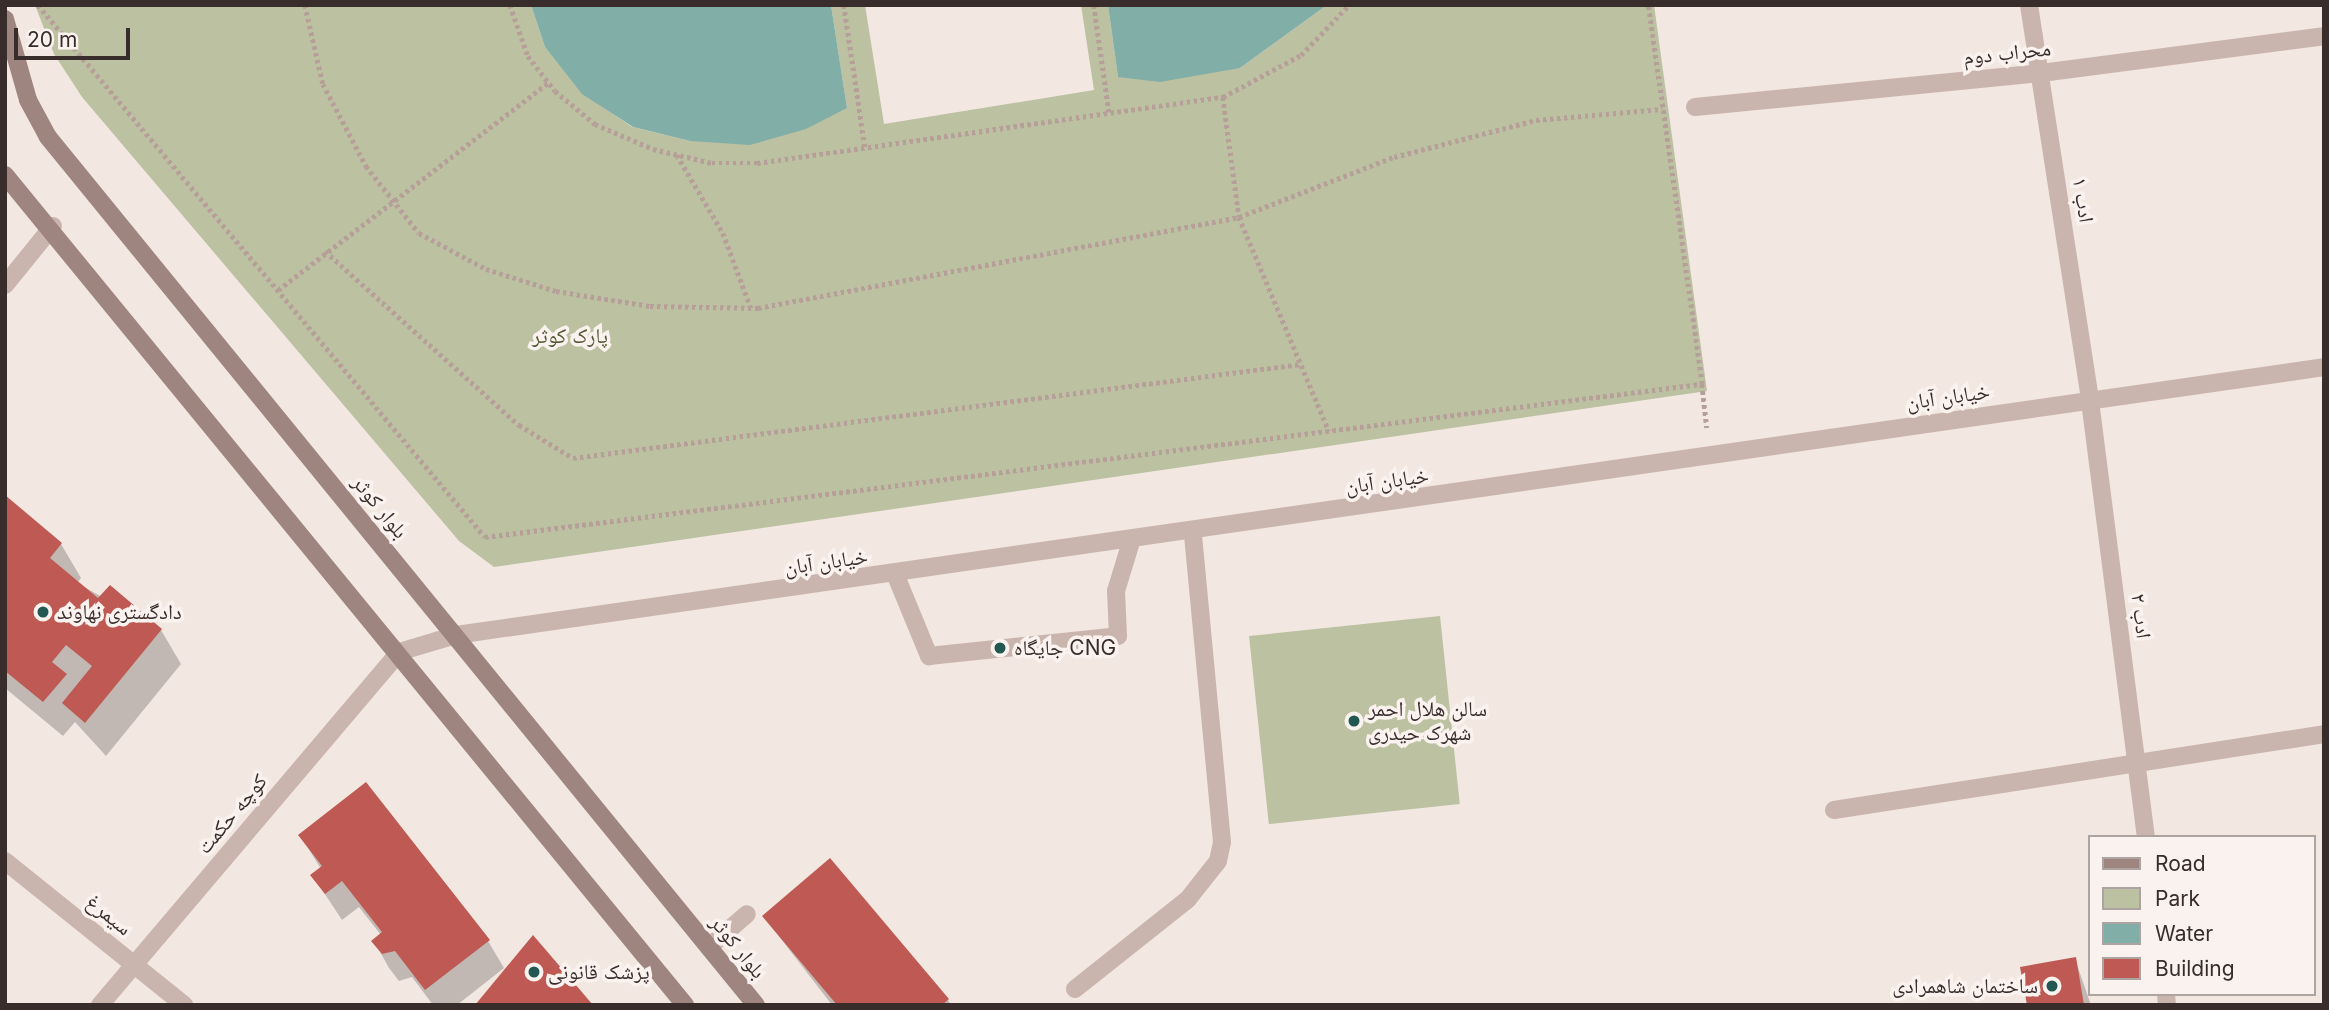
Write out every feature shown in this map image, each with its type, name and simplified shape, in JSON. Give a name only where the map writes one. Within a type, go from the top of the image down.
[{"type":"main road","name":"بلوار کوثر","points":[[5,19],[29,100],[48,137],[756,1005]]},
{"type":"main road","points":[[5,175],[53,226],[685,1005]]},
{"type":"street","name":"ادب ۱","points":[[2029,5],[2091,401]]},
{"type":"street","name":"محراب دوم","points":[[1695,107],[2040,73],[2324,36]]},
{"type":"street","points":[[5,285],[53,226]]},
{"type":"street","name":"خیابان آبان","points":[[399,652],[456,635],[897,576],[2324,367]]},
{"type":"street","name":"ادب ۲","points":[[2091,401],[2146,835]]},
{"type":"street","points":[[1075,989],[1188,899],[1218,861],[1222,842],[1193,533]]},
{"type":"street","points":[[897,576],[929,656],[1118,636],[1116,591],[1130,541]]},
{"type":"street","name":"کوچه حکمت","points":[[100,1005],[399,652]]},
{"type":"street","points":[[1834,810],[2324,734]]},
{"type":"street","name":"سیمرغ","points":[[5,861],[184,1005]]},
{"type":"street","points":[[709,947],[747,914]]},
{"type":"path","points":[[305,5],[323,84],[366,166],[419,233],[486,269],[555,291],[650,306],[751,308],[1239,217],[1394,157],[1536,120],[1695,107]]},
{"type":"path","points":[[510,5],[528,56],[548,83],[594,124],[676,155],[757,163],[1223,97],[1301,55],[1349,5]]},
{"type":"path","points":[[844,5],[865,148]]},
{"type":"path","points":[[1094,5],[1109,112]]},
{"type":"path","points":[[1648,5],[1710,457]]},
{"type":"path","points":[[41,7],[485,537],[1702,384]]},
{"type":"path","points":[[278,290],[391,198],[548,83]]},
{"type":"path","points":[[1223,97],[1239,217],[1329,432]]},
{"type":"path","points":[[676,155],[723,233],[751,308]]},
{"type":"path","points":[[326,251],[519,425],[573,458],[1301,364]]},
{"type":"green space","name":"پارک کوثر","points":[[35,5],[531,5],[545,47],[582,93],[632,127],[690,141],[847,108],[831,5],[865,5],[884,124],[1094,90],[1081,5],[1108,5],[1118,77],[1240,68],[1327,5],[1654,5],[1707,391],[494,567],[459,541],[82,97],[54,54]]},
{"type":"green space","name":"سالن هلال احمر شهرک حیدری","points":[[1440,616],[1460,804],[1269,824],[1249,636]]},
{"type":"water","points":[[531,5],[831,5],[847,108],[806,129],[750,145],[690,141],[633,127],[582,94],[545,47]]},
{"type":"water","points":[[1108,5],[1327,5],[1240,68],[1160,82],[1118,77]]},
{"type":"building","points":[[5,495],[62,543],[50,558],[98,598],[110,585],[162,629],[85,723],[62,703],[92,666],[66,645],[52,662],[67,674],[43,702],[5,671]]},
{"type":"building","points":[[366,782],[490,940],[425,990],[395,951],[382,954],[371,941],[382,932],[342,881],[325,894],[310,875],[322,866],[298,835]]},
{"type":"building","points":[[830,858],[949,999],[942,1005],[837,1005],[762,916]]},
{"type":"building","name":"پزشک قانونی","points":[[533,935],[593,1005],[475,1005]]},
{"type":"building","name":"ساختمان شاهمرادی","points":[[2076,957],[2084,1005],[2027,1005],[2020,967]]},
{"type":"place","name":"دادگستری نهاوند","points":[[43,612]]},
{"type":"place","name":"جایگاه CNG","points":[[1000,648]]},
{"type":"place","name":"سالن هلال احمر شهرک حیدری","points":[[1354,721]]},
{"type":"place","name":"پزشک قانونی","points":[[534,972]]},
{"type":"place","name":"ساختمان شاهمرادی","points":[[2052,986]]}]
